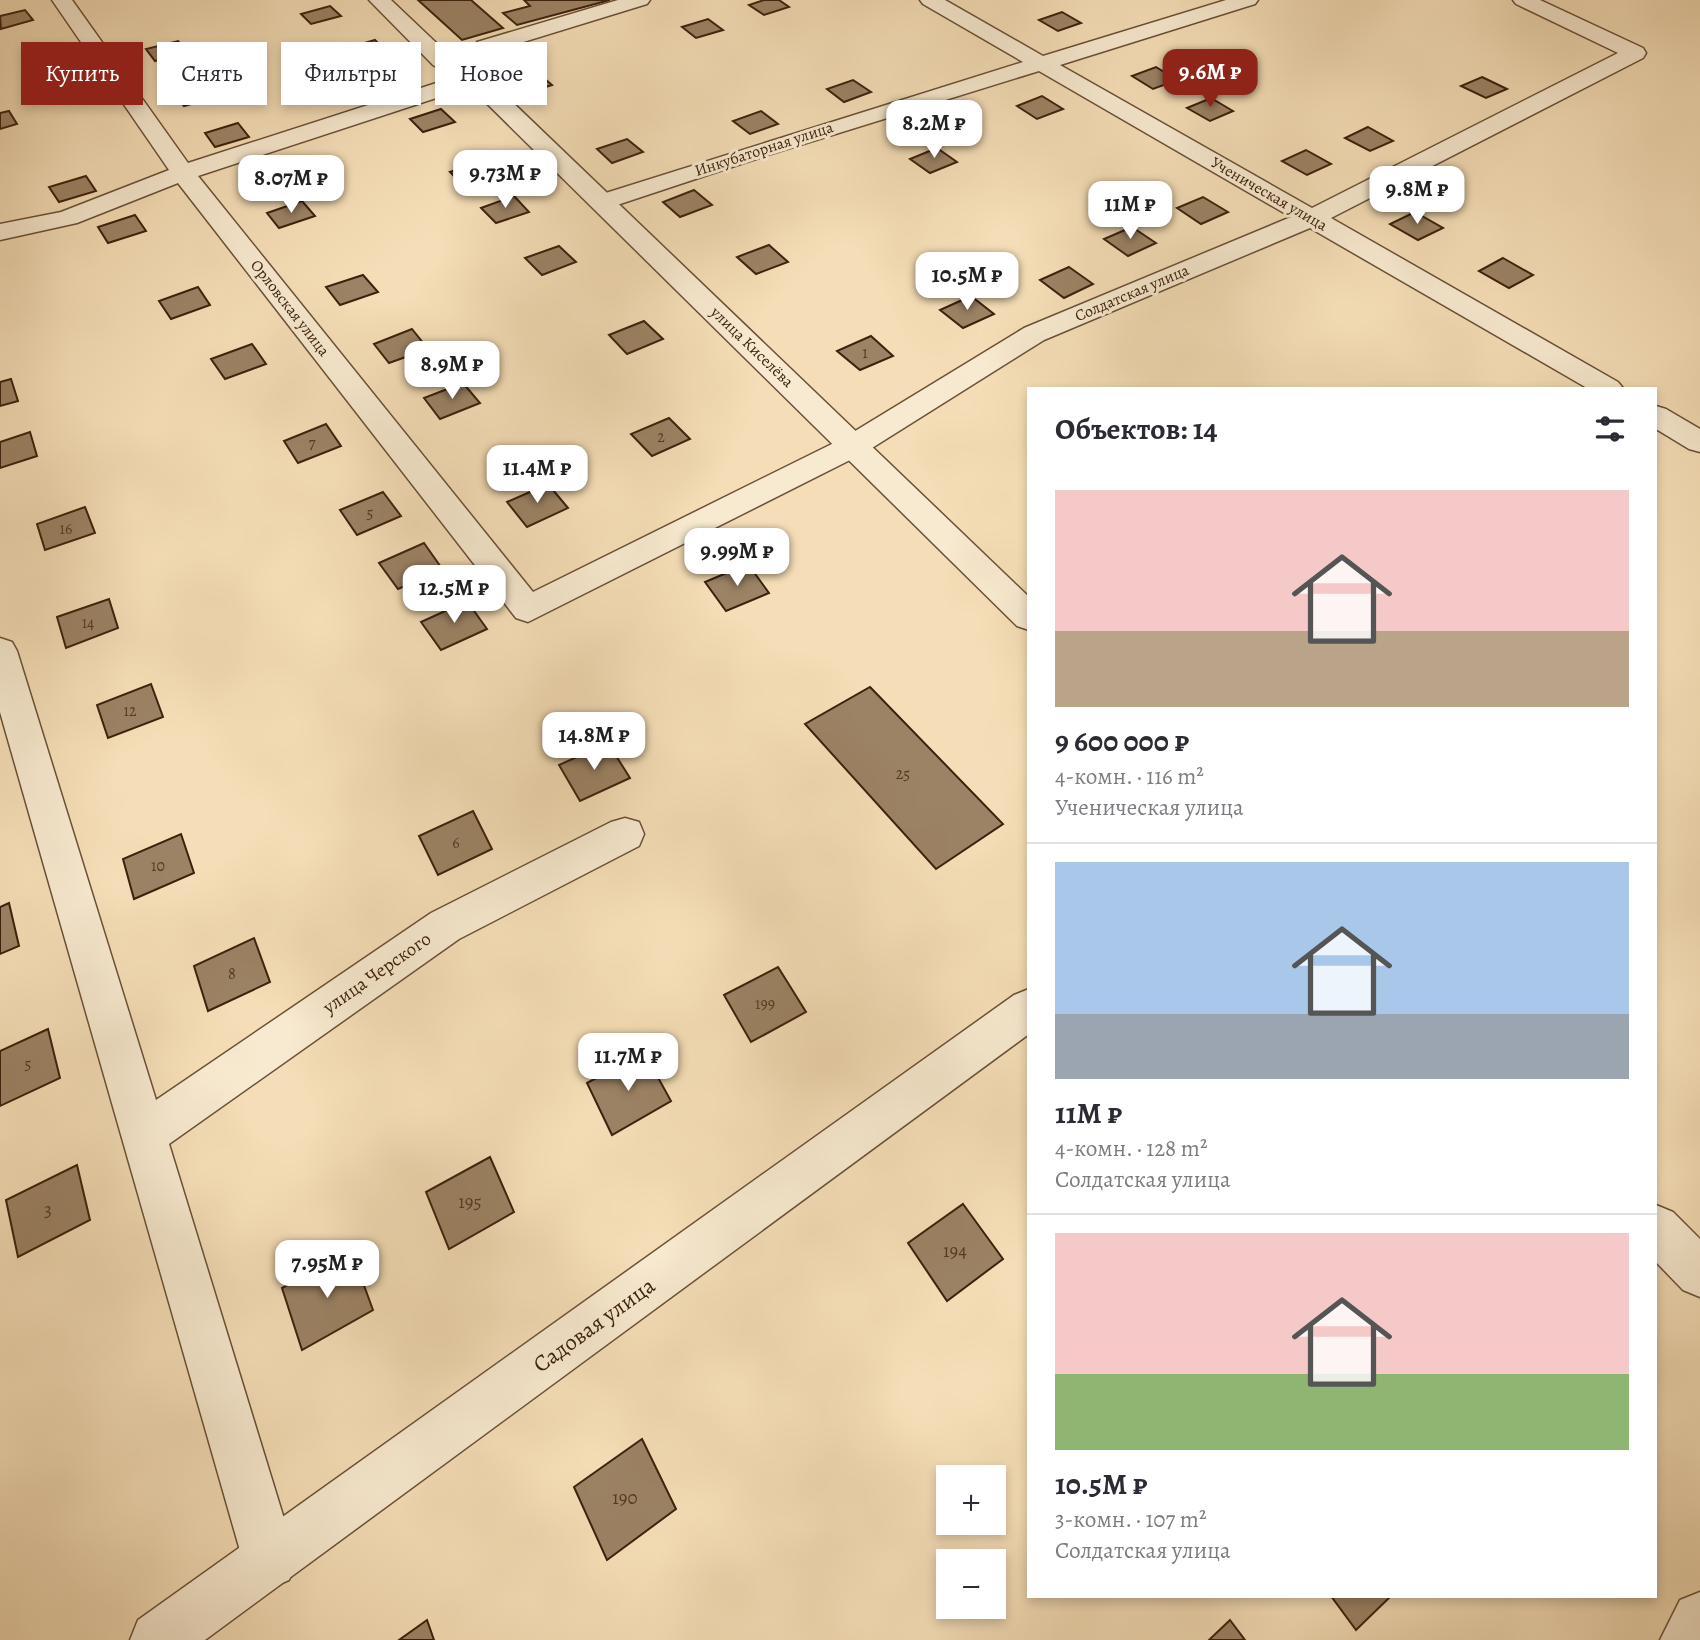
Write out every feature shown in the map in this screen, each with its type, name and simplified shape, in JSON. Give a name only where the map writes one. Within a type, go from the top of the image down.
[{"type":"street","name":"Орловская улица","points":[[62,0],[183,173],[528,609]]},
{"type":"street","name":"улица Киселёва","points":[[379,0],[435,54]]},
{"type":"street","points":[[501,42],[640,0]]},
{"type":"street","name":"Ученическая улица","points":[[930,0],[1606,387]]},
{"type":"street","name":"Инкубаторная улица","points":[[602,202],[763,149],[1195,14],[1248,0]]},
{"type":"street","name":"Солдатская улица","points":[[528,609],[853,446],[1034,334],[1312,218],[1635,53],[1524,0]]},
{"type":"street","points":[[0,232],[68,218],[183,173],[435,91]]},
{"type":"street","name":"улица Киселёва","points":[[502,105],[1027,615]]},
{"type":"street","points":[[1657,417],[1700,442]]},
{"type":"street","points":[[0,652],[270,1561]]},
{"type":"street","name":"улица Черского","points":[[144,1135],[445,926],[625,834]]},
{"type":"street","name":"Садовая улица","points":[[158,1640],[1027,1010]]},
{"type":"street","points":[[1657,1230],[1700,1273]]},
{"type":"street","points":[[1688,1640],[1700,1620]]},
{"type":"building","points":[[418,0],[471,0],[503,28],[462,40]]},
{"type":"building","points":[[524,0],[610,0],[517,25],[503,13],[530,6]]},
{"type":"building","points":[[764,0],[779,0],[789,7],[764,15],[749,5]]},
{"type":"building","points":[[330,6],[341,16],[311,24],[301,14]]},
{"type":"building","points":[[25,10],[33,20],[1,29],[0,16]]},
{"type":"building","points":[[1062,12],[1081,23],[1058,31],[1039,20]]},
{"type":"building","points":[[708,19],[723,30],[696,38],[682,27]]},
{"type":"building","points":[[157,46],[157,60],[155,61],[146,49]]},
{"type":"building","points":[[1156,67],[1177,80],[1153,89],[1132,76]]},
{"type":"building","points":[[1482,77],[1507,89],[1486,98],[1461,86]]},
{"type":"building","points":[[853,80],[871,92],[844,102],[827,89]]},
{"type":"building","points":[[1042,96],[1063,109],[1037,119],[1017,106]]},
{"type":"building","points":[[1211,98],[1233,111],[1210,121],[1187,108]]},
{"type":"building","points":[[441,109],[455,122],[423,132],[410,119]]},
{"type":"building","points":[[9,111],[17,124],[0,129],[0,113]]},
{"type":"building","points":[[761,111],[778,124],[750,134],[733,121]]},
{"type":"building","points":[[238,123],[249,137],[215,147],[205,133]]},
{"type":"building","points":[[1368,127],[1393,141],[1370,151],[1345,138]]},
{"type":"building","points":[[627,139],[643,152],[612,163],[597,149]]},
{"type":"building","points":[[937,148],[957,162],[930,173],[910,159]]},
{"type":"building","points":[[1306,150],[1331,164],[1307,175],[1282,161]]},
{"type":"building","points":[[482,161],[497,175],[464,186],[450,172]]},
{"type":"building","points":[[86,176],[96,191],[59,202],[49,187]]},
{"type":"building","points":[[694,190],[712,205],[680,217],[663,202]]},
{"type":"building","points":[[514,196],[529,212],[496,223],[481,208]]},
{"type":"building","points":[[1203,197],[1228,212],[1201,224],[1177,208]]},
{"type":"building","points":[[302,201],[315,216],[279,228],[267,213]]},
{"type":"building","points":[[1415,212],[1443,228],[1418,240],[1390,224]]},
{"type":"building","points":[[135,215],[146,231],[108,243],[98,227]]},
{"type":"building","points":[[1132,227],[1156,243],[1128,256],[1104,239]]},
{"type":"building","points":[[769,245],[788,262],[756,274],[737,257]]},
{"type":"building","points":[[559,246],[576,262],[542,275],[525,258]]},
{"type":"building","points":[[1503,258],[1533,275],[1509,288],[1479,271]]},
{"type":"building","points":[[1069,267],[1093,284],[1064,298],[1040,280]]},
{"type":"building","points":[[363,275],[378,292],[340,305],[326,287]]},
{"type":"building","points":[[198,287],[210,305],[171,319],[159,301]]},
{"type":"building","points":[[971,296],[994,314],[963,328],[940,310]]},
{"type":"building","points":[[644,321],[663,339],[627,354],[609,335]]},
{"type":"building","points":[[412,329],[428,349],[389,363],[374,344]]},
{"type":"building","points":[[871,336],[893,356],[860,370],[837,351]]},
{"type":"building","points":[[252,344],[266,364],[225,379],[211,359]]},
{"type":"building","points":[[11,379],[18,401],[0,406],[0,382]]},
{"type":"building","points":[[463,383],[480,403],[440,419],[424,398]]},
{"type":"building","points":[[669,418],[690,439],[652,456],[631,434]]},
{"type":"building","points":[[326,424],[341,446],[298,463],[284,441]]},
{"type":"building","points":[[30,432],[37,456],[0,468],[0,442]]},
{"type":"building","points":[[548,484],[568,508],[527,527],[507,502]]},
{"type":"building","points":[[383,492],[401,516],[357,535],[340,510]]},
{"type":"building","points":[[85,507],[95,533],[45,550],[37,524]]},
{"type":"building","points":[[424,543],[443,570],[398,589],[379,563]]},
{"type":"building","points":[[748,564],[769,593],[726,611],[705,582]]},
{"type":"building","points":[[109,599],[118,628],[66,648],[57,617]]},
{"type":"building","points":[[467,601],[487,629],[441,650],[421,622]]},
{"type":"building","points":[[151,684],[163,717],[108,738],[97,705]]},
{"type":"building","points":[[870,687],[1003,824],[936,869],[805,724]]},
{"type":"building","points":[[608,743],[630,778],[580,801],[559,765]]},
{"type":"building","points":[[473,811],[492,849],[438,875],[419,836]]},
{"type":"building","points":[[181,834],[194,873],[134,899],[123,859]]},
{"type":"building","points":[[9,903],[19,946],[0,954],[0,907]]},
{"type":"building","points":[[254,938],[270,982],[208,1011],[194,966]]},
{"type":"building","points":[[778,967],[806,1012],[751,1042],[724,995]]},
{"type":"building","points":[[48,1029],[60,1078],[0,1106],[0,1051]]},
{"type":"building","points":[[644,1052],[671,1101],[612,1135],[587,1083]]},
{"type":"building","points":[[490,1157],[514,1212],[449,1249],[426,1192]]},
{"type":"building","points":[[77,1165],[90,1220],[18,1257],[6,1200]]},
{"type":"building","points":[[963,1204],[1003,1259],[947,1301],[908,1243]]},
{"type":"building","points":[[351,1250],[373,1310],[302,1350],[282,1288]]},
{"type":"building","points":[[642,1439],[676,1509],[607,1560],[574,1487]]},
{"type":"building","points":[[1332,1598],[1389,1598],[1356,1630]]},
{"type":"building","points":[[427,1620],[434,1640],[399,1640]]},
{"type":"building","points":[[1230,1620],[1245,1640],[1209,1640]]}]
